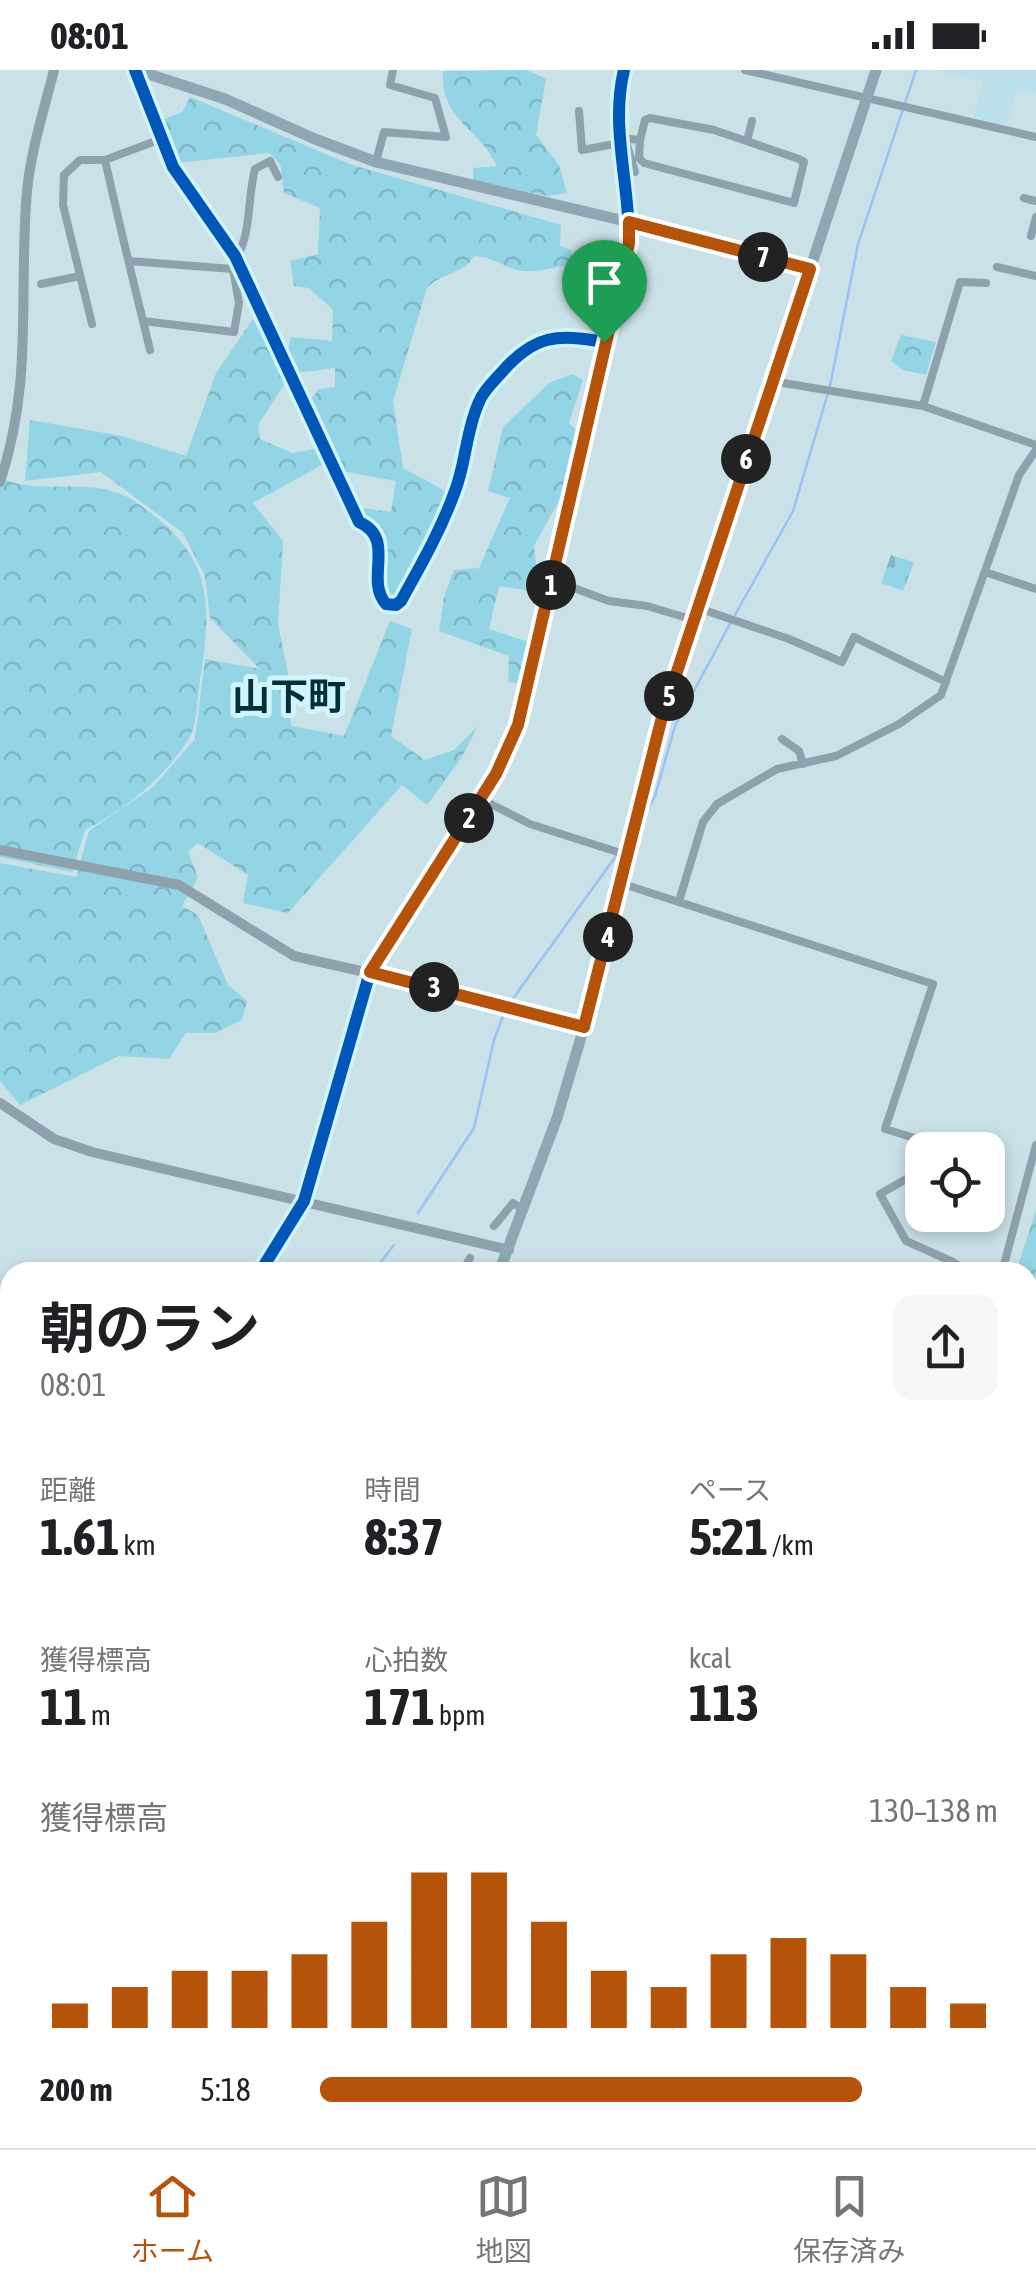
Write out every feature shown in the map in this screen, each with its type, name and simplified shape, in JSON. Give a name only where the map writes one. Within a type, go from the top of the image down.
[{"type":"main road","points":[[136,70],[226,99],[376,162],[810,269]]},
{"type":"main road","points":[[504,1262],[557,1118],[584,1027],[662,717],[876,70]]},
{"type":"street","points":[[0,482],[12,442],[22,380],[28,190],[36,138],[54,70]]},
{"type":"street","points":[[136,70],[161,138],[187,191],[235,256],[358,522],[372,528],[377,536],[379,596],[390,606],[401,601],[435,540],[456,488],[484,393],[516,355],[547,339],[571,336],[604,342]]},
{"type":"street","points":[[376,162],[384,132],[446,138],[435,98],[390,85],[393,70]]},
{"type":"street","points":[[266,1262],[304,1201],[370,972],[496,774],[518,725],[629,243],[618,104],[624,70]]},
{"type":"street","points":[[745,70],[1036,137]]},
{"type":"street","points":[[579,112],[582,150],[622,140],[640,140]]},
{"type":"street","points":[[650,118],[714,130],[804,162],[794,203],[644,162],[640,158],[640,140],[645,120],[650,118]]},
{"type":"street","points":[[747,141],[752,121]]},
{"type":"street","points":[[92,324],[63,204],[64,176],[80,160],[105,160],[161,138]]},
{"type":"street","points":[[622,140],[635,172]]},
{"type":"street","points":[[105,160],[150,350]]},
{"type":"street","points":[[143,321],[234,332],[239,303],[233,269],[235,256],[243,250],[246,238],[255,169],[270,161],[278,176]]},
{"type":"street","points":[[1024,198],[1036,201]]},
{"type":"street","points":[[1032,236],[1036,217]]},
{"type":"street","points":[[128,261],[233,269]]},
{"type":"street","points":[[997,267],[1036,276]]},
{"type":"street","points":[[41,284],[80,276]]},
{"type":"street","points":[[923,406],[960,282],[986,283]]},
{"type":"street","points":[[679,901],[710,809],[777,769],[836,756],[899,724],[937,698],[1019,475],[1036,448],[923,406],[772,380]]},
{"type":"street","points":[[985,572],[1036,589]]},
{"type":"street","points":[[552,580],[609,601],[728,618],[842,662],[854,637],[946,682]]},
{"type":"street","points":[[782,739],[799,751],[803,764]]},
{"type":"street","points":[[481,799],[530,824],[627,855]]},
{"type":"street","points":[[0,850],[179,885],[294,956],[584,1027]]},
{"type":"street","points":[[620,883],[933,984],[885,1129],[905,1135]]},
{"type":"street","points":[[0,1103],[23,1121],[68,1145],[509,1250]]},
{"type":"street","points":[[1005,1262],[1036,1146]]},
{"type":"street","points":[[905,1180],[880,1194],[906,1241],[953,1262]]},
{"type":"street","points":[[494,1226],[513,1203],[524,1210]]},
{"type":"street","points":[[468,1262],[470,1258]]},
{"type":"shaded area","points":[[936,70],[1036,70],[1036,93],[1017,89],[1006,126],[973,118],[983,82]]},
{"type":"green space","points":[[527,70],[546,79],[536,135],[559,165],[567,193],[548,196],[473,181],[473,168],[497,166],[454,112],[443,87],[443,71]]},
{"type":"green space","points":[[190,97],[352,165],[561,225],[560,246],[571,250],[574,263],[529,271],[474,256],[464,267],[427,288],[393,401],[403,468],[449,493],[432,538],[400,595],[391,598],[383,591],[380,538],[362,514],[362,508],[391,512],[396,481],[341,471],[308,402],[319,389],[335,387],[335,368],[297,373],[287,355],[291,337],[332,341],[333,310],[309,288],[294,286],[290,261],[318,254],[320,208],[284,193],[281,166],[270,153],[176,163],[160,121],[182,112]]},
{"type":"green space","points":[[253,319],[285,383],[258,425],[260,439],[292,453],[315,449],[322,465],[253,503],[283,541],[278,624],[288,673],[291,726],[344,736],[390,621],[412,629],[391,736],[425,760],[454,750],[478,726],[462,757],[427,805],[402,785],[288,913],[243,903],[248,875],[198,843],[188,852],[198,877],[182,906],[198,915],[228,985],[247,1001],[242,1020],[215,1033],[186,1033],[169,1059],[119,1056],[20,1105],[0,1081],[0,863],[76,877],[89,831],[153,787],[195,739],[205,659],[260,669],[210,618],[205,576],[183,533],[101,472],[25,481],[30,420],[122,436],[186,456],[216,373]]},
{"type":"green space","points":[[901,335],[936,342],[926,375],[903,370],[891,361]]},
{"type":"green space","points":[[572,374],[583,380],[569,423],[578,432],[566,488],[534,546],[539,592],[499,586],[489,629],[526,641],[531,651],[528,685],[508,682],[509,656],[439,631],[444,597],[454,570],[479,568],[510,498],[488,491],[503,427],[549,383]]},
{"type":"green space","points":[[0,478],[33,486],[85,487],[118,493],[134,501],[178,538],[201,577],[206,623],[191,734],[142,792],[85,830],[72,872],[0,857]]},
{"type":"green space","points":[[891,555],[914,562],[903,591],[881,583]]},
{"type":"green space","points":[[1036,1210],[1036,1262],[1019,1262]]},
{"type":"waterway","points":[[830,386],[858,244],[916,70]]},
{"type":"waterway","points":[[735,615],[793,511],[828,393]]},
{"type":"waterway","points":[[647,811],[675,726],[731,622]]},
{"type":"waterway","points":[[509,1004],[616,856]]},
{"type":"waterway","points":[[418,1213],[474,1128],[494,1040],[505,1011]]},
{"type":"waterway","points":[[381,1262],[394,1245]]},
{"type":"cycle path","points":[[135,70],[173,167],[235,256],[359,522],[376,538],[378,583],[386,604],[401,601],[437,533],[459,480],[475,413],[489,386],[514,359],[537,344],[560,338],[604,342]]},
{"type":"cycle path","points":[[266,1262],[304,1201],[370,972],[496,774],[518,725],[629,243],[619,113],[624,70]]},
{"type":"district","name":"山下町","points":[[289,697]]},
{"type":"route","points":[[629,222],[810,269],[662,717],[584,1027],[370,972],[496,774],[518,725],[604,342],[629,243],[629,222]]}]
